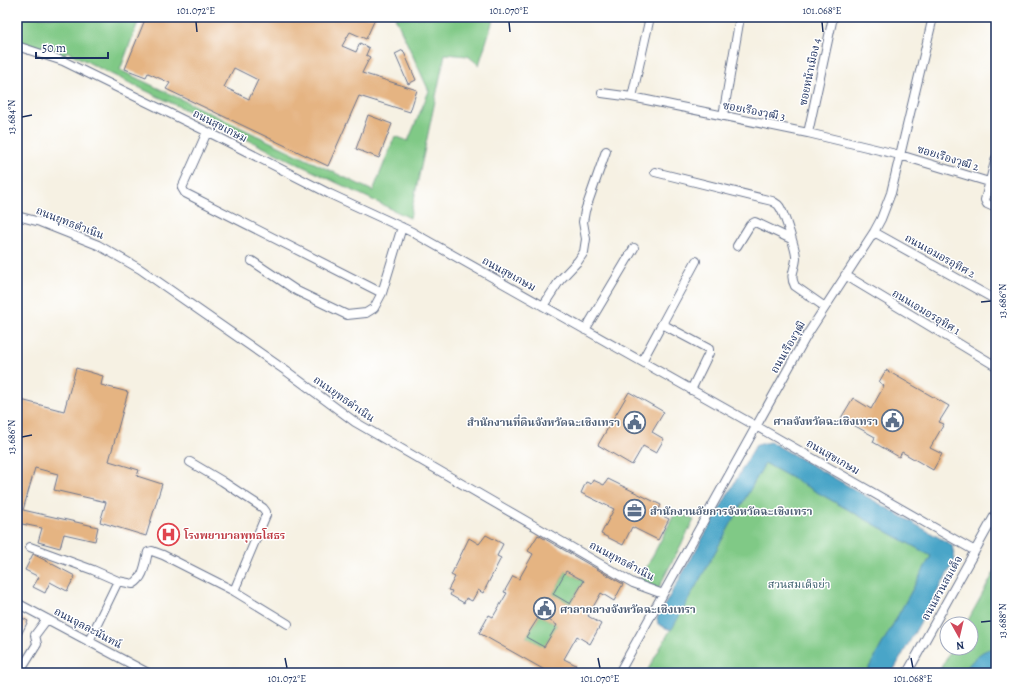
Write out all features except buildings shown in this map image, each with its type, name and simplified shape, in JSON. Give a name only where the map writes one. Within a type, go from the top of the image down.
[{"type":"street","points":[[632,97],[650,17]]},
{"type":"street","points":[[723,116],[740,17]]},
{"type":"street","name":"ซอยหน้าเมือง 4","points":[[808,133],[833,17]]},
{"type":"street","name":"ถนนเรืองวุฒิ","points":[[619,673],[809,331],[881,219],[891,193],[933,17]]},
{"type":"street","name":"ถนนสุขเกษม","points":[[17,46],[64,61],[330,194],[402,228],[642,361],[975,551]]},
{"type":"street","name":"ซอยเรืองวุฒิ 3","points":[[602,93],[632,97],[808,133],[900,155]]},
{"type":"street","points":[[207,132],[182,188],[185,193],[382,293]]},
{"type":"street","points":[[543,306],[560,280],[578,261],[584,252],[586,239],[583,222],[585,211],[606,150]]},
{"type":"street","name":"ซอยเรืองวุฒิ 2","points":[[900,155],[989,182]]},
{"type":"street","points":[[996,158],[985,200],[987,204],[996,208]]},
{"type":"street","points":[[655,172],[772,201],[779,205],[784,215],[797,258],[792,277],[793,282],[795,286],[825,307]]},
{"type":"street","name":"ถนนยุทธดำเนิน","points":[[17,216],[40,222],[98,245],[140,269],[289,373],[354,422],[633,583],[663,594]]},
{"type":"street","points":[[737,246],[750,224],[755,222],[792,239]]},
{"type":"street","points":[[252,261],[298,291],[347,315],[366,313],[374,308],[382,293],[402,228]]},
{"type":"street","name":"ถนนเอมอรอุทิศ 2","points":[[874,232],[996,300]]},
{"type":"street","points":[[585,330],[634,248]]},
{"type":"street","points":[[642,361],[696,261]]},
{"type":"street","name":"ถนนเอมอรอุทิศ 1","points":[[845,275],[996,366]]},
{"type":"street","points":[[662,324],[709,349],[710,351],[692,390]]},
{"type":"street","points":[[190,462],[222,481],[263,508],[266,512],[234,592]]},
{"type":"street","name":"ถนนสวนสมเด็จ","points":[[907,673],[996,513]]},
{"type":"street","points":[[30,547],[93,570],[118,581],[133,584],[138,581],[142,574],[148,552],[154,551],[234,592],[288,624]]},
{"type":"street","points":[[89,641],[118,581]]},
{"type":"street","name":"ถนนจุลละนันทน์","points":[[17,603],[148,673]]},
{"type":"street","points":[[17,667],[19,668],[24,665],[37,644],[36,635],[47,619]]},
{"type":"green space","points":[[17,17],[140,17],[120,70],[373,191],[395,136],[408,141],[429,91],[395,17],[494,17],[479,65],[468,56],[445,54],[410,218],[66,51],[64,60],[17,46]]},
{"type":"green space","name":"สวนสมเด็จย่า","points":[[765,463],[931,556],[866,673],[646,673]]},
{"type":"green space","points":[[676,511],[694,520],[658,589],[640,580]]},
{"type":"green space","points":[[996,569],[996,673],[938,673],[948,656],[979,656],[979,616],[970,616]]},
{"type":"green space","points":[[566,571],[584,581],[570,604],[553,594]]},
{"type":"green space","points":[[540,615],[557,625],[544,647],[526,637]]},
{"type":"water","points":[[771,442],[952,545],[955,560],[892,673],[866,673],[931,556],[765,463],[672,629],[668,629],[658,624],[657,618],[756,445]]},
{"type":"water","points":[[996,648],[996,673],[971,673],[967,667],[980,654]]},
{"type":"place","name":"ศาลจังหวัดฉะเชิงเทรา","points":[[893,421]]},
{"type":"place","name":"สำนักงานที่ดินจังหวัดฉะเชิงเทรา","points":[[635,422]]},
{"type":"place","name":"สำนักงานอัยการจังหวัดฉะเชิงเทรา","points":[[635,511]]},
{"type":"place","name":"โรงพยาบาลพุทธโสธร","points":[[169,535]]},
{"type":"place","name":"ศาลากลางจังหวัดฉะเชิงเทรา","points":[[545,609]]}]
